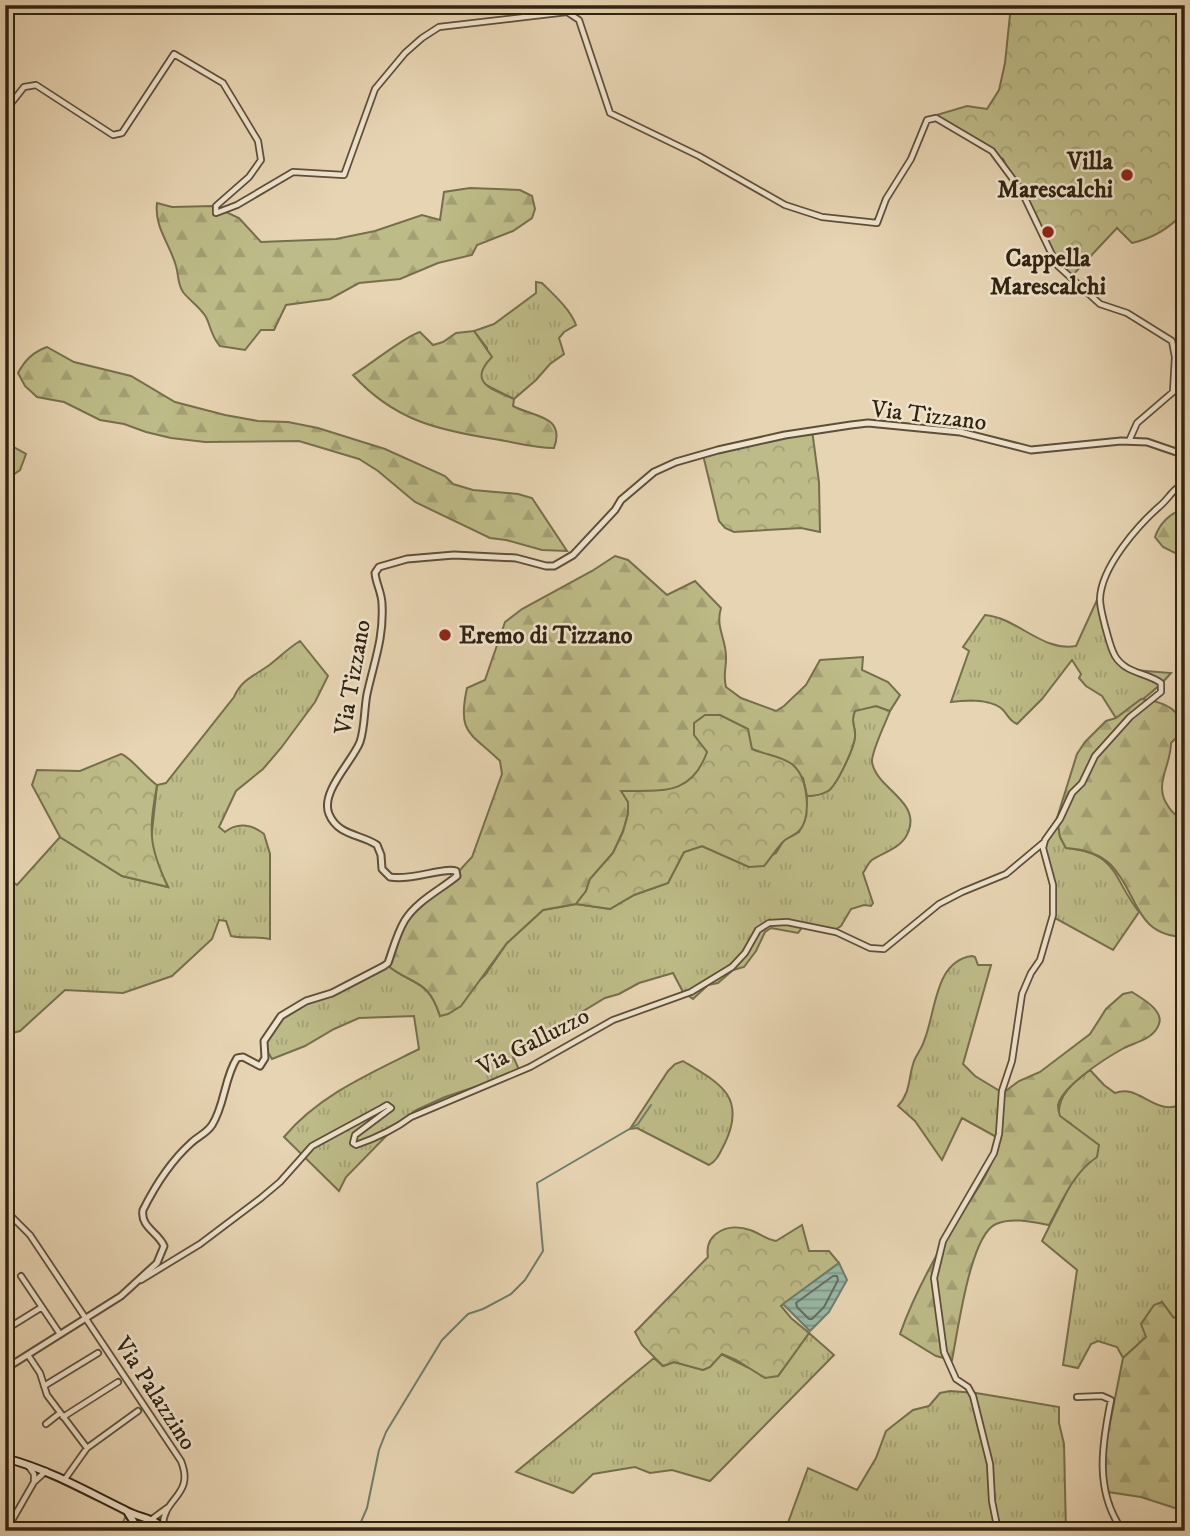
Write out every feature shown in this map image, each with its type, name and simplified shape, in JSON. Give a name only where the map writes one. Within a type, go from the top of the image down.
[{"type":"main road","points":[[5,1458],[65,1479],[124,1510],[150,1519],[165,1529]]},
{"type":"main road","points":[[124,1510],[132,1518],[137,1531]]},
{"type":"main road","points":[[137,1531],[141,1523],[150,1519]]},
{"type":"street","points":[[5,111],[24,87],[36,85],[113,135],[122,133],[174,54],[223,83],[258,141],[261,160],[249,177],[216,206],[216,213],[237,205],[293,172],[344,175],[375,89],[405,53],[439,27],[567,12],[579,20],[610,113],[699,156],[785,205],[822,217],[877,223],[886,198],[911,159],[927,120],[936,118],[992,151],[1021,190],[1057,265],[1100,304],[1135,317],[1172,341],[1175,357],[1173,392],[1136,423],[1129,441]]},
{"type":"street","name":"Via Tizzano","points":[[5,1369],[85,1320],[132,1286],[157,1263],[164,1246],[161,1239],[145,1225],[143,1210],[184,1151],[211,1127],[237,1058],[243,1057],[260,1066],[265,1058],[264,1041],[281,1016],[384,966],[408,915],[416,905],[457,876],[456,871],[449,869],[414,878],[387,876],[382,869],[377,845],[341,830],[328,810],[331,790],[354,754],[361,736],[367,695],[377,660],[382,632],[382,595],[376,580],[379,567],[407,559],[454,555],[516,558],[554,566],[573,555],[634,486],[654,472],[676,462],[718,450],[785,435],[868,423],[960,432],[1031,450],[1129,441],[1147,442],[1185,455]]},
{"type":"street","points":[[998,1531],[992,1502],[990,1464],[973,1396],[968,1387],[957,1378],[944,1352],[934,1278],[943,1241],[994,1153],[999,1134],[1002,1091],[1012,1061],[1022,993],[1040,960],[1053,915],[1053,885],[1044,843],[1095,757],[1130,717],[1161,692],[1161,683],[1152,677],[1126,669],[1116,657],[1108,639],[1100,597],[1125,542],[1175,488],[1185,484]]},
{"type":"street","name":"Via Galluzzo","points":[[132,1286],[200,1244],[261,1198],[312,1146],[387,1105],[391,1108],[355,1135],[353,1143],[356,1145],[369,1140],[397,1128],[411,1117],[530,1068],[613,1020],[691,992],[732,967],[745,953],[758,930],[769,923],[787,922],[836,932],[870,948],[884,949],[939,904],[1006,874],[1044,843]]},
{"type":"street","name":"Via Palazzino","points":[[5,1210],[30,1235],[181,1461],[184,1486],[180,1495],[164,1513],[165,1529]]},
{"type":"street","points":[[21,1276],[60,1334]]},
{"type":"street","points":[[5,1330],[42,1307]]},
{"type":"street","points":[[44,1386],[97,1353]]},
{"type":"street","points":[[27,1356],[40,1373],[47,1395],[87,1448]]},
{"type":"street","points":[[46,1424],[118,1382]]},
{"type":"street","points":[[1077,1397],[1102,1396],[1111,1400],[1102,1442],[1104,1486],[1123,1531]]},
{"type":"street","points":[[65,1479],[87,1448],[138,1411]]},
{"type":"street","points":[[26,1464],[34,1472],[34,1480]]},
{"type":"street","points":[[6,1531],[34,1480],[43,1470]]},
{"type":"street","points":[[1181,1531],[1181,1510],[1185,1502]]},
{"type":"street","points":[[150,1519],[168,1507]]},
{"type":"green space","points":[[1011,5],[1185,5],[1185,212],[1161,232],[1132,243],[1117,228],[1070,278],[1045,243],[1003,159],[981,148],[933,116],[967,106],[987,109],[999,90],[1005,63]]},
{"type":"green space","points":[[470,188],[520,190],[532,196],[535,209],[532,218],[513,231],[477,245],[472,255],[438,263],[400,279],[359,283],[330,299],[286,305],[274,330],[261,330],[245,350],[220,346],[204,313],[183,292],[157,212],[157,203],[172,207],[213,206],[239,218],[261,242],[336,239],[375,231],[422,215],[440,220],[444,192]]},
{"type":"green space","points":[[536,282],[542,283],[561,303],[576,325],[559,338],[564,354],[514,399],[484,384],[480,378],[487,348],[474,331],[494,324],[536,293]]},
{"type":"green space","points":[[474,331],[492,357],[482,373],[485,384],[514,399],[513,406],[552,423],[557,437],[554,448],[473,436],[435,427],[384,403],[353,375],[420,332],[433,345],[456,333]]},
{"type":"green space","points":[[47,347],[74,362],[131,376],[175,402],[258,421],[288,422],[318,428],[385,449],[445,476],[453,484],[473,490],[532,498],[567,551],[542,550],[490,538],[415,502],[359,459],[299,441],[205,442],[171,438],[100,420],[64,402],[37,397],[25,386],[18,373],[30,357]]},
{"type":"green space","points":[[812,430],[819,482],[820,532],[801,528],[734,532],[725,528],[719,521],[703,455]]},
{"type":"green space","points":[[5,442],[26,454],[20,470],[10,477],[5,477]]},
{"type":"green space","points":[[1185,508],[1185,552],[1179,555],[1163,547],[1155,537],[1167,519]]},
{"type":"green space","points":[[615,556],[628,560],[667,595],[695,581],[721,608],[719,622],[726,652],[726,687],[741,698],[776,711],[806,685],[820,660],[863,657],[862,670],[888,682],[900,695],[890,711],[876,706],[855,711],[855,737],[845,766],[828,791],[813,796],[807,796],[803,778],[752,749],[739,729],[720,715],[699,770],[682,786],[653,792],[622,791],[628,802],[623,831],[613,853],[590,879],[586,891],[576,904],[543,910],[507,943],[461,1006],[440,1016],[425,989],[387,965],[402,925],[413,907],[446,885],[472,857],[502,774],[500,761],[468,731],[465,724],[464,703],[467,688],[485,680],[505,622],[522,609]]},
{"type":"green space","points":[[1097,600],[1118,660],[1134,670],[1171,673],[1152,692],[1116,718],[1102,696],[1079,678],[1081,674],[1072,660],[1042,699],[1017,724],[1001,708],[990,703],[951,702],[969,651],[963,647],[985,615],[997,617],[1052,644],[1076,646]]},
{"type":"green space","points":[[300,641],[328,676],[315,702],[281,748],[263,769],[236,791],[219,827],[225,832],[244,825],[264,834],[270,854],[270,939],[231,936],[226,921],[219,920],[212,939],[172,976],[123,993],[65,990],[20,1031],[5,1035],[5,876],[17,885],[60,837],[122,876],[168,887],[155,859],[151,841],[157,785],[166,783],[244,682]]},
{"type":"green space","points":[[1141,699],[1156,702],[1175,711],[1184,730],[1171,743],[1162,791],[1171,811],[1185,820],[1185,937],[1168,935],[1156,929],[1139,912],[1120,876],[1111,865],[1090,852],[1066,848],[1060,837],[1057,818],[1077,754],[1106,721],[1116,718]]},
{"type":"green space","points":[[876,706],[890,711],[876,744],[872,762],[881,779],[903,802],[910,820],[909,830],[903,841],[872,860],[863,873],[873,903],[871,906],[851,909],[841,926],[833,931],[804,925],[798,933],[771,928],[765,932],[744,967],[733,970],[718,983],[708,985],[693,999],[683,992],[673,973],[639,983],[605,998],[512,1054],[520,1072],[445,1097],[416,1110],[393,1129],[346,1177],[339,1191],[284,1137],[329,1097],[419,1049],[414,1016],[359,1018],[305,1046],[272,1059],[266,1049],[268,1035],[281,1016],[387,965],[425,989],[440,1016],[485,975],[507,943],[543,910],[576,904],[610,909],[634,895],[668,883],[684,852],[702,846],[749,867],[776,853],[784,840],[799,832],[805,819],[807,796],[828,791],[840,774],[854,742],[855,710]]},
{"type":"green space","points":[[705,715],[720,715],[748,729],[752,749],[784,760],[798,771],[805,788],[807,807],[806,817],[799,831],[782,843],[764,866],[749,867],[702,846],[684,852],[668,883],[634,895],[610,909],[576,904],[586,891],[590,879],[613,853],[623,832],[628,802],[621,791],[673,788],[692,777],[707,752],[694,735],[694,723]]},
{"type":"green space","points":[[121,754],[157,785],[152,837],[157,860],[168,887],[122,876],[60,837],[32,785],[37,770],[80,771]]},
{"type":"green space","points":[[1057,818],[1060,837],[1066,848],[1096,855],[1105,861],[1139,912],[1113,950],[1053,917],[1054,882],[1043,849]]},
{"type":"green space","points":[[972,956],[978,965],[991,965],[963,1064],[975,1076],[1003,1093],[1000,1139],[962,1118],[942,1160],[915,1121],[898,1106],[907,1090],[914,1061],[928,1030],[943,978],[950,967]]},
{"type":"green space","points":[[1132,992],[1155,1009],[1160,1019],[1157,1029],[1149,1037],[1124,1048],[1086,1073],[1068,1089],[1058,1105],[1060,1116],[1099,1145],[1097,1157],[1075,1179],[1049,1225],[1009,1221],[996,1224],[987,1232],[979,1246],[966,1285],[952,1360],[936,1356],[900,1334],[932,1263],[990,1166],[999,1141],[1003,1093],[1019,1081],[1040,1072],[1090,1034],[1106,1009],[1123,994]]},
{"type":"green space","points":[[683,1061],[718,1084],[731,1102],[731,1127],[719,1156],[709,1165],[637,1128],[630,1129],[668,1071]]},
{"type":"green space","points":[[1090,1070],[1115,1093],[1133,1093],[1165,1107],[1185,1103],[1185,1220],[1182,1226],[1185,1239],[1185,1323],[1173,1317],[1162,1302],[1146,1337],[1123,1358],[1117,1347],[1098,1341],[1091,1344],[1078,1368],[1063,1365],[1077,1270],[1042,1241],[1070,1185],[1085,1165],[1071,1124],[1059,1116],[1059,1108],[1068,1090]]},
{"type":"green space","points":[[802,1225],[809,1251],[829,1251],[839,1263],[781,1306],[809,1333],[778,1376],[765,1378],[722,1354],[710,1367],[703,1370],[674,1362],[663,1366],[642,1345],[635,1332],[708,1257],[710,1242],[714,1236],[734,1227],[753,1231],[776,1241]]},
{"type":"green space","points":[[1162,1302],[1173,1317],[1185,1323],[1185,1476],[1181,1510],[1141,1497],[1108,1492],[1105,1486],[1106,1443],[1123,1358],[1146,1337],[1141,1324],[1154,1305]]},
{"type":"green space","points":[[809,1333],[834,1355],[710,1481],[672,1470],[650,1473],[635,1467],[593,1474],[573,1493],[516,1472],[654,1358],[663,1366],[674,1362],[703,1370],[710,1367],[721,1354],[747,1367],[778,1376]]},
{"type":"green space","points":[[950,1391],[1059,1407],[1059,1423],[1064,1444],[1066,1531],[785,1531],[808,1468],[857,1490],[876,1458],[886,1431],[913,1410],[929,1406],[940,1393]]},
{"type":"water","points":[[839,1263],[847,1280],[829,1312],[810,1331],[783,1304]]},
{"type":"waterway","points":[[357,1531],[367,1508],[379,1450],[386,1432],[442,1340],[468,1314],[511,1294],[525,1280],[543,1251],[537,1183],[638,1124],[651,1105]]},
{"type":"waterway","points":[[119,1531],[125,1518]]},
{"type":"place","name":"Villa Marescalchi","points":[[1127,175]]},
{"type":"place","name":"Cappella Marescalchi","points":[[1048,232]]},
{"type":"place","name":"Eremo di Tizzano","points":[[445,635]]}]
